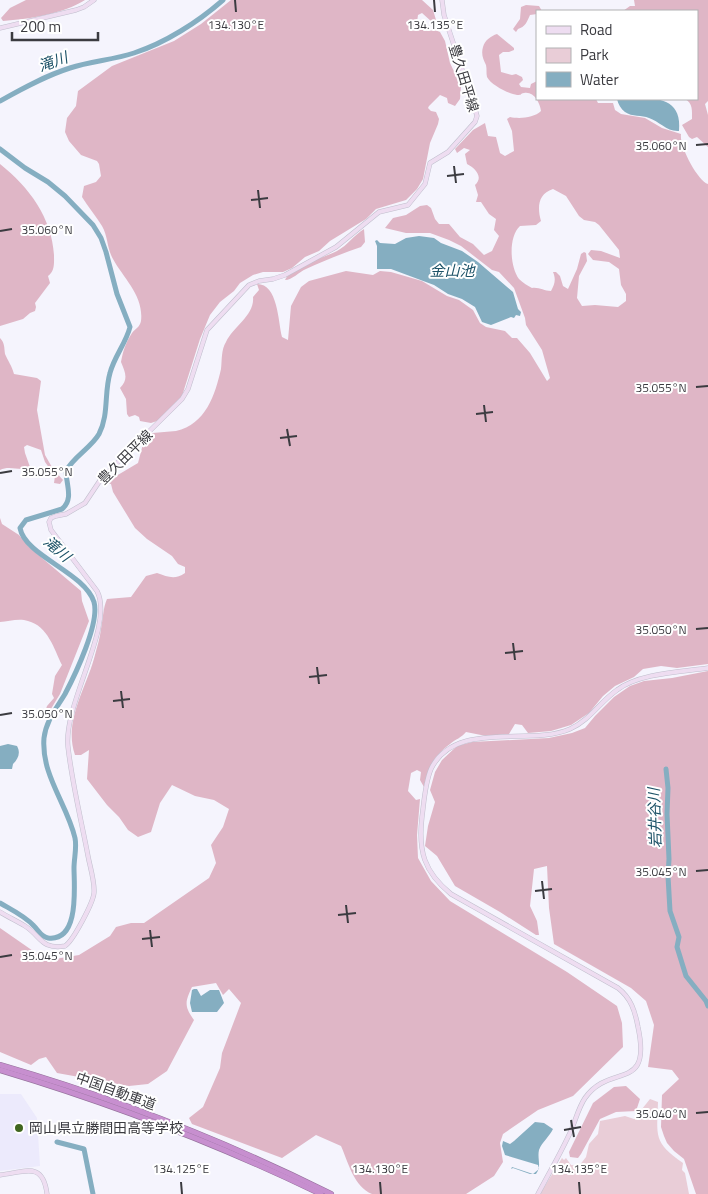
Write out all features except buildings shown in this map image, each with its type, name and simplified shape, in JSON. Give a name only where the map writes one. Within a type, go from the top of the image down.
[{"type":"highway","name":"中国自動車道","points":[[0,1065],[145,1113],[260,1160],[331,1194]]},
{"type":"highway","name":"中国自動車道","points":[[0,1070],[85,1097],[167,1127],[321,1194]]},
{"type":"main road","points":[[0,28],[76,10],[94,0]]},
{"type":"main road","name":"豊久田平線","points":[[0,912],[25,926],[43,944],[56,947],[65,946],[74,936],[94,895],[68,744],[73,710],[96,637],[101,607],[97,591],[51,530],[50,520],[54,516],[66,514],[85,504],[101,479],[182,400],[188,389],[207,330],[249,285],[285,275],[336,247],[380,212],[408,205],[425,184],[430,163],[448,152],[475,122],[477,116],[444,15],[442,0]]},
{"type":"main road","points":[[538,1194],[565,1144],[579,1109],[588,1093],[608,1080],[633,1070],[640,1061],[642,1050],[632,1003],[623,992],[451,894],[436,880],[427,866],[420,842],[428,777],[438,758],[456,744],[476,739],[546,735],[569,730],[585,720],[609,696],[627,684],[648,677],[708,668]]},
{"type":"main road","points":[[0,1175],[29,1171],[38,1173],[45,1180],[47,1194]]},
{"type":"shaded area","points":[[26,0],[85,0],[72,7],[47,15],[3,21],[1,18],[10,8]]},
{"type":"shaded area","points":[[231,0],[422,0],[433,10],[436,20],[432,22],[422,13],[418,15],[417,22],[427,31],[435,30],[440,32],[445,41],[450,63],[461,86],[460,99],[455,106],[448,103],[447,98],[440,95],[428,108],[436,112],[439,119],[430,143],[423,179],[417,189],[406,200],[376,209],[366,219],[330,241],[319,251],[305,257],[292,268],[283,272],[263,272],[253,275],[240,283],[234,291],[220,302],[210,315],[200,339],[182,396],[157,421],[151,423],[140,421],[139,417],[135,415],[129,417],[127,414],[126,399],[120,388],[125,382],[125,372],[121,362],[124,350],[130,336],[139,326],[141,312],[132,288],[111,255],[102,226],[82,197],[84,186],[96,182],[101,176],[99,164],[97,161],[81,155],[69,141],[65,132],[67,118],[76,106],[78,91],[112,66],[174,41],[201,24]]},
{"type":"shaded area","points":[[634,0],[708,0],[708,101],[705,104],[708,115],[708,147],[697,137],[692,139],[689,137],[682,125],[692,119],[691,105],[686,100],[698,100],[698,10],[624,10],[630,6],[635,6]]},
{"type":"shaded area","points":[[526,5],[539,6],[541,10],[536,10],[536,14],[530,15],[526,24],[516,32],[513,29],[520,19],[521,7]]},
{"type":"shaded area","points":[[497,34],[514,48],[514,50],[503,52],[499,55],[501,72],[512,75],[516,74],[522,77],[523,80],[519,84],[521,87],[530,88],[531,84],[536,82],[536,98],[528,93],[517,95],[509,93],[489,80],[482,50],[490,37]]},
{"type":"shaded area","points":[[596,100],[598,103],[613,103],[615,110],[621,114],[645,118],[662,128],[681,134],[683,146],[690,162],[699,177],[708,184],[708,664],[677,668],[661,666],[643,669],[634,677],[615,686],[603,696],[589,713],[571,725],[551,731],[528,733],[522,725],[515,724],[509,734],[486,736],[466,732],[452,742],[436,758],[430,768],[424,787],[420,780],[421,772],[417,770],[411,773],[408,791],[416,800],[420,799],[417,835],[418,858],[431,881],[450,901],[567,972],[617,1006],[622,1023],[623,1047],[573,1096],[538,1110],[503,1134],[500,1143],[503,1162],[494,1176],[466,1194],[372,1194],[366,1191],[356,1180],[341,1146],[316,1135],[282,1158],[192,1124],[189,1118],[203,1107],[220,1068],[222,1053],[241,1003],[229,989],[223,995],[216,983],[192,987],[187,1007],[194,1020],[167,1071],[148,1084],[129,1086],[57,1073],[46,1057],[39,1059],[31,1065],[0,1052],[0,928],[36,953],[55,959],[79,955],[110,936],[116,927],[131,923],[144,923],[209,878],[216,863],[211,845],[223,827],[229,809],[214,800],[195,796],[172,785],[160,803],[151,832],[138,837],[128,830],[87,779],[89,750],[81,755],[75,755],[72,730],[74,717],[95,655],[107,599],[131,597],[146,576],[157,573],[168,577],[175,577],[185,573],[185,567],[178,564],[172,556],[147,539],[135,528],[113,492],[111,484],[105,483],[138,463],[143,444],[153,433],[176,431],[195,422],[202,415],[216,389],[224,345],[229,336],[251,310],[253,297],[259,290],[257,284],[269,290],[273,297],[282,337],[288,340],[291,306],[301,287],[309,281],[346,271],[373,275],[380,271],[391,272],[422,281],[447,296],[459,300],[473,310],[480,323],[486,327],[505,331],[512,338],[517,338],[530,353],[547,381],[550,378],[542,350],[526,325],[514,288],[499,272],[492,270],[461,246],[449,240],[430,233],[406,233],[385,228],[393,218],[406,215],[420,206],[427,205],[431,208],[439,224],[449,224],[460,237],[473,244],[484,255],[492,251],[499,236],[494,230],[496,219],[489,214],[481,202],[476,202],[478,195],[475,185],[478,182],[479,176],[467,164],[465,154],[470,150],[464,148],[457,153],[455,149],[473,130],[485,123],[488,136],[496,137],[500,153],[505,156],[514,151],[512,131],[507,119],[510,117],[530,117],[538,113],[541,111],[538,101]],"holes":[[[553,189],[566,196],[579,216],[584,220],[595,222],[599,225],[619,250],[620,258],[601,251],[591,250],[588,254],[593,260],[609,262],[619,269],[626,301],[618,307],[582,306],[577,298],[579,276],[587,261],[586,253],[584,252],[581,254],[568,289],[563,286],[560,276],[556,272],[553,272],[555,281],[551,291],[532,288],[519,279],[516,274],[512,260],[512,244],[516,231],[520,226],[536,225],[541,221],[539,206],[544,194]]]},
{"type":"shaded area","points":[[0,164],[29,193],[44,216],[52,241],[54,261],[53,269],[48,276],[50,283],[35,303],[35,311],[23,319],[0,326]]},
{"type":"shaded area","points":[[364,229],[365,242],[361,247],[303,270],[290,279],[285,280],[294,271],[308,263],[341,249]]},
{"type":"shaded area","points":[[0,338],[4,344],[5,354],[14,374],[37,378],[41,381],[37,410],[45,455],[53,469],[63,480],[60,484],[54,483],[55,476],[45,462],[41,450],[27,445],[24,447],[30,467],[0,470]]},
{"type":"shaded area","points":[[0,518],[2,524],[19,535],[29,547],[81,591],[82,601],[89,621],[60,694],[46,717],[43,718],[47,706],[54,698],[52,694],[55,676],[62,665],[49,639],[41,628],[22,620],[0,622]]},
{"type":"shaded area","points":[[708,671],[708,1194],[696,1194],[684,1159],[667,1143],[661,1127],[662,1095],[679,1079],[672,1070],[648,1067],[654,1025],[646,1001],[631,988],[554,944],[549,908],[547,866],[534,869],[530,906],[537,921],[539,935],[536,935],[455,886],[437,856],[425,846],[428,826],[435,802],[430,790],[435,772],[442,760],[457,746],[472,742],[549,738],[572,733],[585,728],[614,697],[630,686],[644,681]]},
{"type":"shaded area","points":[[626,1086],[640,1099],[636,1111],[616,1112],[600,1119],[578,1158],[570,1157],[569,1152],[593,1103],[614,1087]]},
{"type":"shaded area","name":"岡山県立勝間田高等学校","points":[[0,1094],[21,1094],[37,1118],[40,1166],[0,1171]]},
{"type":"green space","points":[[650,1099],[658,1102],[657,1123],[659,1137],[666,1149],[683,1163],[682,1170],[685,1173],[689,1194],[540,1194],[562,1158],[564,1160],[566,1158],[571,1165],[579,1166],[586,1157],[589,1144],[598,1134],[600,1121],[625,1116],[634,1119]]},
{"type":"water","points":[[617,100],[660,100],[668,103],[675,109],[679,118],[679,131],[671,130],[653,119],[628,114]]},
{"type":"water","name":"金山池","points":[[419,236],[434,238],[441,243],[462,251],[478,262],[513,292],[518,309],[521,312],[520,316],[516,315],[514,318],[511,317],[491,325],[482,322],[475,307],[434,285],[391,269],[377,269],[377,246],[375,241],[395,244],[406,238]]},
{"type":"water","points":[[8,744],[17,746],[18,756],[12,769],[0,769],[0,746]]},
{"type":"water","points":[[197,989],[201,996],[210,990],[219,990],[224,1003],[217,1012],[192,1012],[190,1003],[192,990]]},
{"type":"water","points":[[535,1122],[544,1123],[553,1129],[539,1150],[539,1168],[538,1165],[505,1155],[502,1146],[503,1141],[510,1144]]},
{"type":"water","points":[[512,1167],[533,1174],[513,1168],[511,1169]]},
{"type":"waterway","name":"滝川","points":[[0,101],[61,71],[146,49],[192,24],[223,0]]},
{"type":"waterway","name":"滝川","points":[[0,149],[48,182],[65,196],[93,225],[101,238],[117,294],[130,327],[110,373],[104,419],[99,434],[66,471],[69,496],[66,505],[62,509],[26,520],[20,528],[24,538],[32,547],[79,582],[88,591],[94,602],[93,623],[86,649],[65,694],[49,721],[44,738],[44,752],[50,777],[75,838],[73,911],[66,931],[58,937],[48,938],[42,935],[27,919],[0,903]]},
{"type":"waterway","name":"岩井谷川","points":[[666,769],[670,911],[679,937],[677,947],[686,976],[708,1006]]},
{"type":"waterway","points":[[57,1142],[84,1149],[93,1194]]},
{"type":"place","name":"岡山県立勝間田高等学校","points":[[19,1128]]}]
